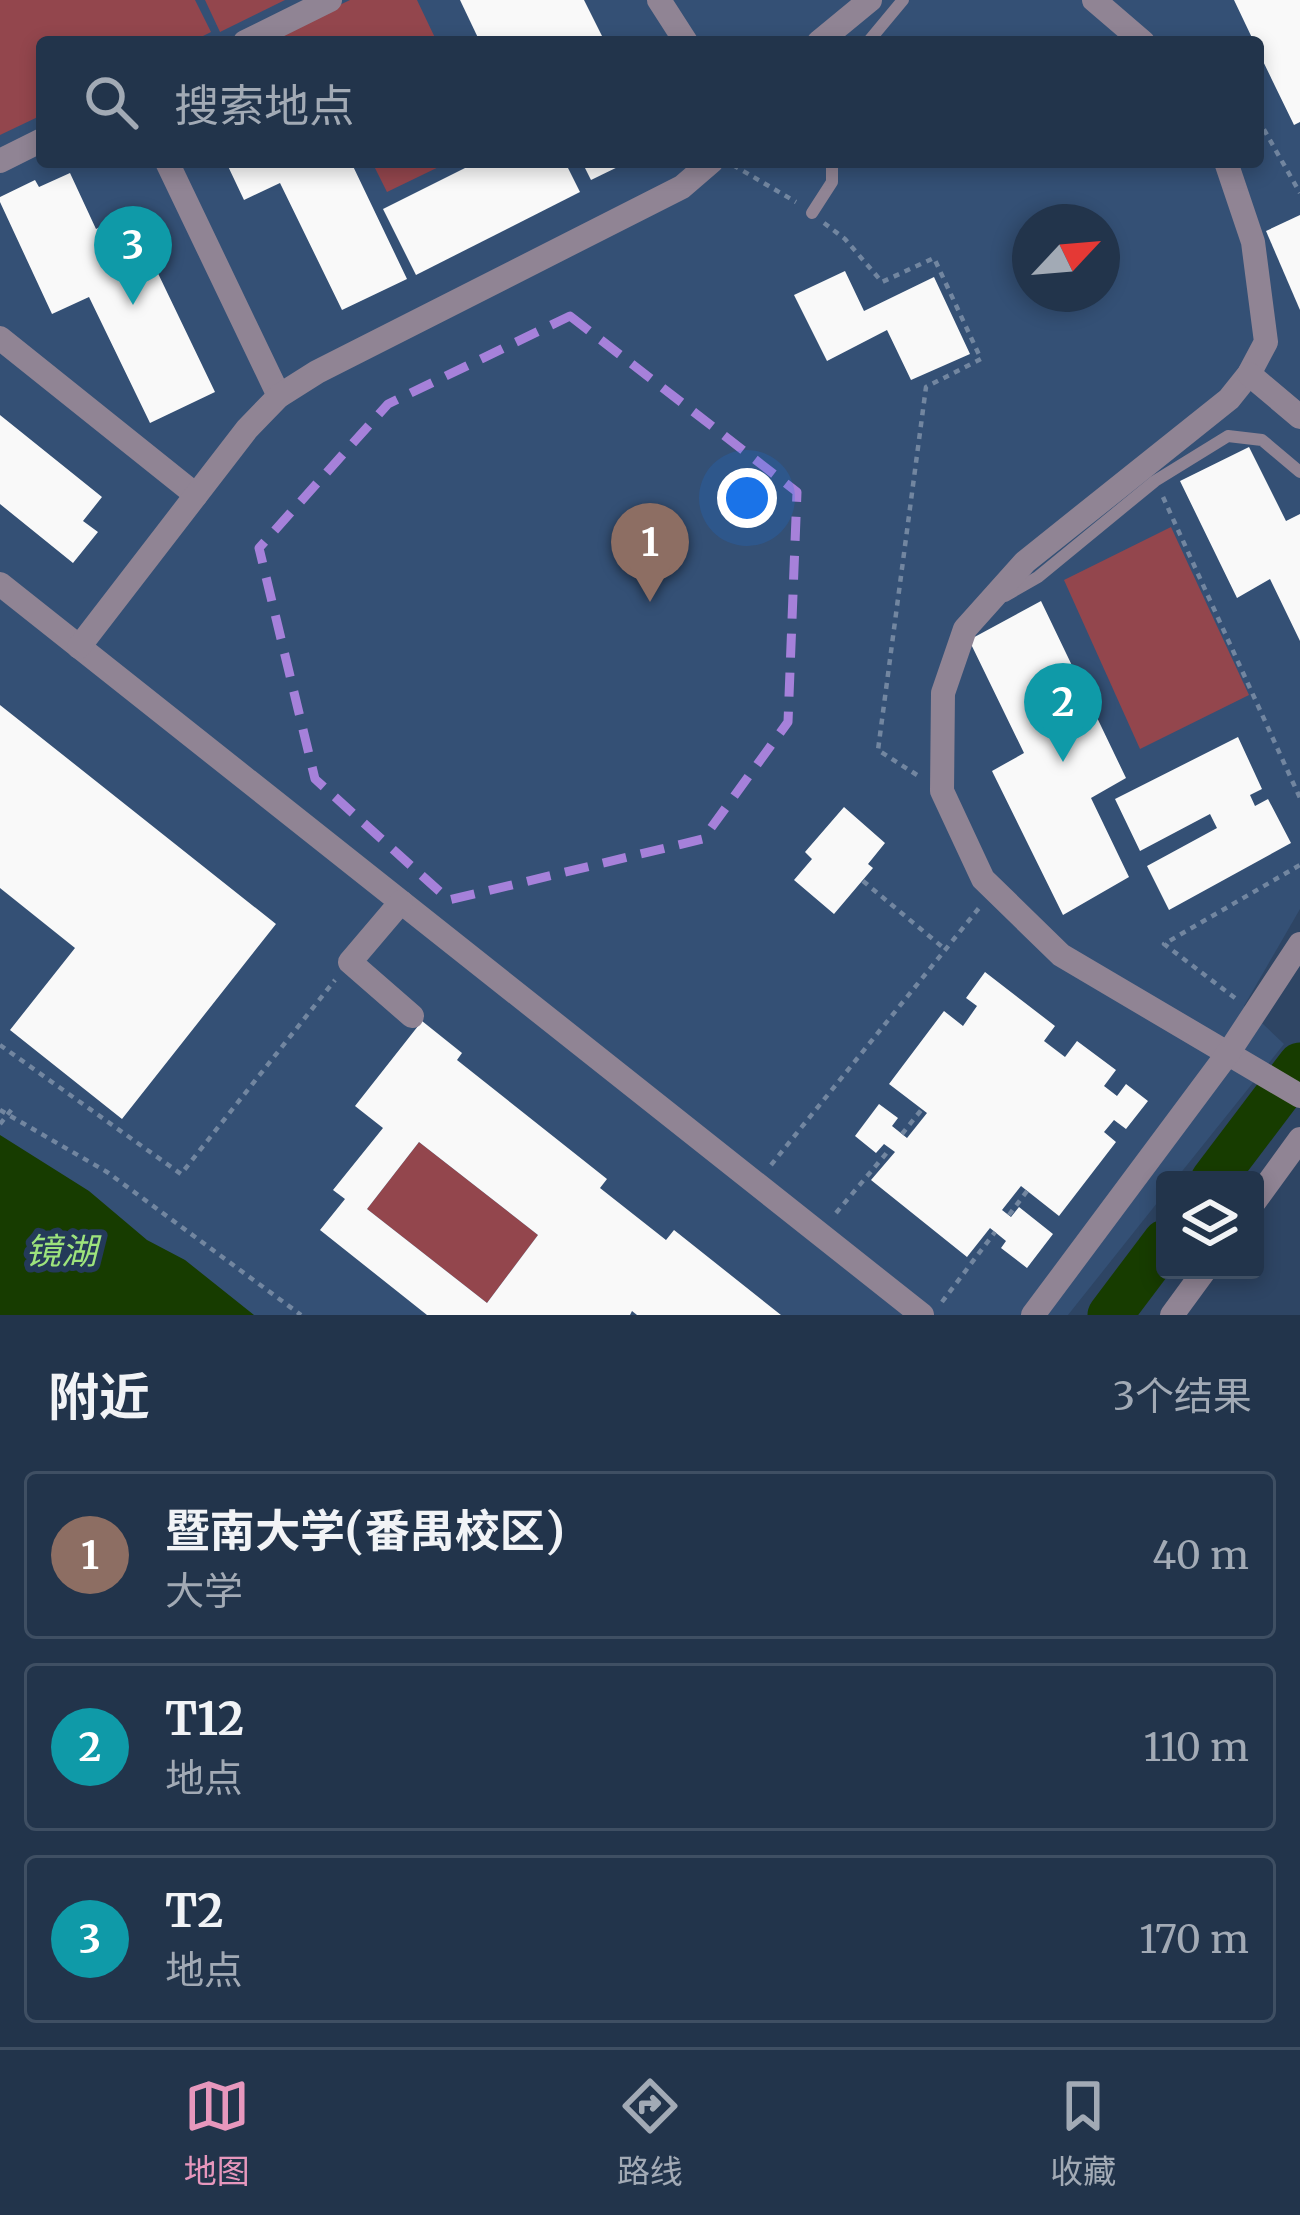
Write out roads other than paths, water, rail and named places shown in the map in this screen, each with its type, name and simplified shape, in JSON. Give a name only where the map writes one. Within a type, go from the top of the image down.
[{"type":"street","points":[[257,36],[330,0]]},
{"type":"street","points":[[659,0],[682,36]]},
{"type":"street","points":[[826,36],[870,0]]},
{"type":"street","points":[[1094,0],[1136,36]]},
{"type":"street","points":[[0,161],[36,143]]},
{"type":"street","points":[[170,168],[279,396]]},
{"type":"street","points":[[79,646],[279,396],[682,187],[704,168]]},
{"type":"street","points":[[1228,168],[1253,242],[1265,342],[1249,374],[1228,399],[1025,562],[965,629],[943,693],[942,791],[983,879],[1061,955],[1300,1096]]},
{"type":"street","points":[[0,338],[196,495]]},
{"type":"street","points":[[1249,374],[1300,417]]},
{"type":"street","points":[[0,584],[401,902],[932,1308]]},
{"type":"street","points":[[401,902],[350,962],[412,1016]]},
{"type":"street","points":[[1033,1315],[1229,1052],[1300,944]]},
{"type":"street","points":[[1264,1189],[1300,1139]]},
{"type":"street","points":[[1172,1315],[1198,1279]]},
{"type":"lane","points":[[873,36],[902,0]]},
{"type":"lane","points":[[812,213],[832,182],[832,168]]},
{"type":"lane","points":[[983,608],[1038,577],[1155,481],[1228,436],[1262,440],[1300,472]]},
{"type":"water","name":"镜湖","points":[[0,1135],[89,1191],[147,1240],[185,1260],[254,1315],[0,1315]]},
{"type":"waterway","points":[[1220,1171],[1300,1065]]},
{"type":"waterway","points":[[1110,1315],[1156,1254]]},
{"type":"place","name":"T2","points":[[133,305]]},
{"type":"place","name":"暨南大学(番禺校区)","points":[[650,602]]},
{"type":"place","name":"T12","points":[[1063,762]]}]
